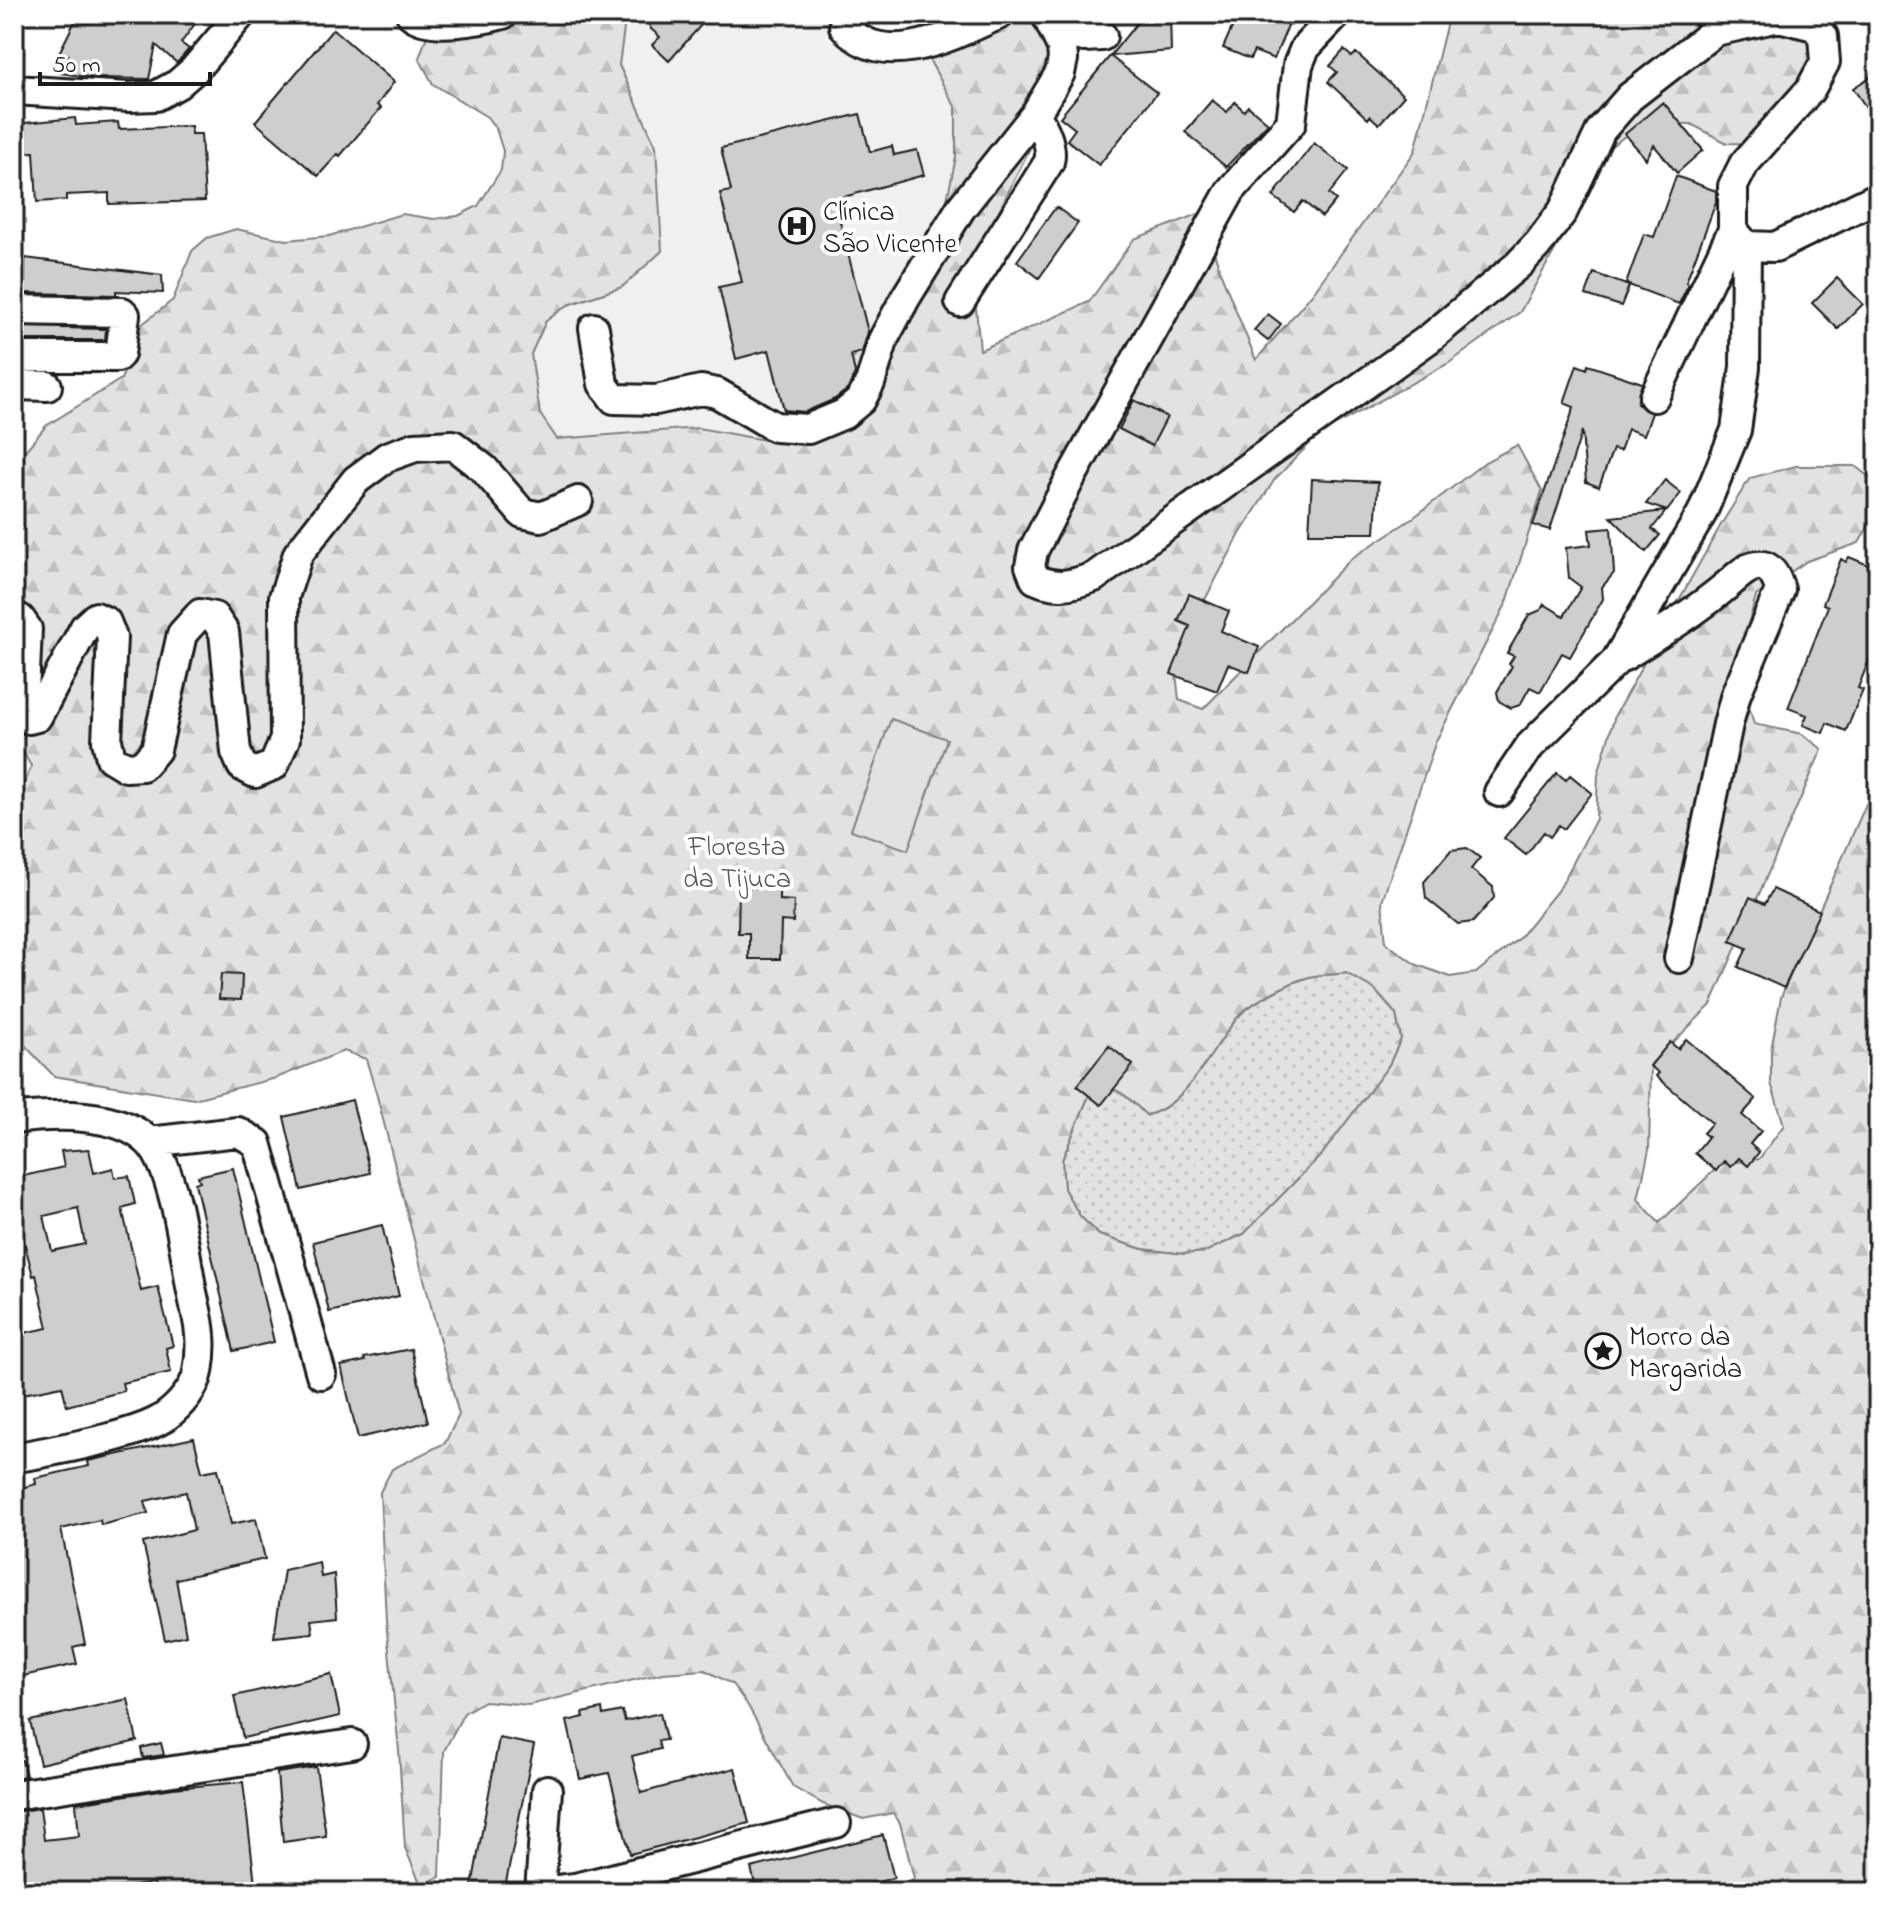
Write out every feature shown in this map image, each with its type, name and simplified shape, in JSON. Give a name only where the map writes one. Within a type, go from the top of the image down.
[{"type":"street","points":[[14,90],[156,96],[178,84],[194,70],[241,14]]},
{"type":"street","points":[[411,14],[418,20],[444,22],[485,19],[503,14]]},
{"type":"street","points":[[845,14],[844,26],[854,38],[875,46],[914,47],[940,41],[1000,14]]},
{"type":"street","points":[[594,328],[603,384],[614,399],[656,400],[701,390],[717,393],[775,427],[808,429],[844,414],[861,400],[870,383],[884,338],[961,208],[1035,115],[1060,73],[1062,47],[1046,14]]},
{"type":"street","points":[[1066,14],[1084,37],[1102,36]]},
{"type":"street","points":[[1337,14],[1305,48],[1298,65],[1291,123],[1231,190],[1070,479],[1033,551],[1030,566],[1035,579],[1068,587],[1094,577],[1430,338],[1518,265],[1539,243],[1563,211],[1601,130],[1630,97],[1715,31],[1779,17],[1814,26],[1823,36],[1825,62],[1810,90],[1744,164],[1733,186],[1740,238],[1745,367],[1736,430],[1702,513],[1616,661]]},
{"type":"street","points":[[960,302],[1049,162],[1042,125],[1035,115]]},
{"type":"street","points":[[1740,238],[1775,247],[1878,197]]},
{"type":"street","points":[[1654,397],[1740,238]]},
{"type":"street","points":[[14,310],[122,312],[125,315],[117,357],[14,357]]},
{"type":"street","points":[[14,385],[47,386]]},
{"type":"street","points":[[14,616],[27,629],[23,715],[29,719],[37,717],[85,627],[96,617],[106,622],[112,637],[107,741],[111,758],[126,767],[142,766],[156,750],[182,634],[200,614],[214,617],[224,632],[236,752],[242,766],[255,773],[274,765],[285,739],[284,597],[298,554],[356,480],[387,457],[415,447],[453,445],[484,469],[522,513],[541,517],[578,501]]},
{"type":"street","points":[[1499,792],[1530,746],[1616,661],[1702,606],[1744,571],[1758,565],[1776,576],[1780,590],[1736,694],[1728,724],[1679,958]]},
{"type":"street","points":[[14,1119],[89,1116],[122,1126],[149,1142],[165,1169],[180,1225],[200,1334],[198,1374],[189,1393],[165,1417],[83,1444],[14,1458]]},
{"type":"street","points":[[149,1142],[238,1132],[257,1143],[321,1374]]},
{"type":"street","points":[[14,1795],[352,1744]]},
{"type":"street","points":[[547,1790],[541,1892],[575,1888],[836,1823]]},
{"type":"shaded area","name":"Clínica São Vicente","points":[[626,14],[831,14],[826,37],[841,46],[927,24],[926,54],[956,108],[956,157],[947,200],[887,309],[793,445],[698,428],[557,439],[540,414],[531,354],[546,321],[568,305],[622,287],[656,146],[618,65]]},
{"type":"green space","name":"Floresta da Tijuca","points":[[435,14],[626,14],[619,65],[656,146],[662,251],[622,287],[568,305],[546,321],[531,354],[540,414],[557,439],[698,428],[793,445],[887,309],[947,200],[956,157],[956,108],[926,54],[975,23],[1020,14],[1042,14],[1065,71],[972,265],[980,350],[1089,302],[1134,239],[1201,213],[1223,279],[1256,360],[1312,294],[1415,151],[1449,14],[1838,14],[1834,30],[1763,144],[1727,143],[1691,124],[1643,123],[1595,158],[1584,198],[1520,312],[1449,363],[1319,434],[1275,479],[1240,534],[1193,622],[1176,672],[1179,700],[1203,709],[1352,558],[1413,518],[1485,462],[1517,445],[1542,491],[1507,602],[1436,741],[1382,901],[1386,943],[1415,964],[1450,977],[1476,973],[1519,938],[1561,886],[1596,819],[1598,774],[1615,715],[1750,478],[1796,466],[1855,466],[1878,484],[1878,509],[1859,543],[1807,561],[1756,596],[1737,664],[1754,724],[1802,734],[1822,749],[1711,1005],[1651,1064],[1649,1150],[1638,1199],[1659,1223],[1721,1164],[1759,1159],[1784,1125],[1771,1083],[1771,1050],[1781,997],[1878,777],[1878,1892],[903,1892],[914,1878],[900,1823],[893,1813],[863,1819],[823,1804],[793,1787],[747,1704],[732,1684],[705,1670],[663,1673],[529,1705],[484,1701],[464,1713],[444,1751],[440,1877],[421,1885],[405,1848],[386,1621],[380,1492],[392,1469],[445,1443],[459,1415],[366,1059],[344,1051],[276,1078],[194,1099],[54,1076],[14,1034],[14,810],[31,766],[14,736],[14,534],[24,480],[23,453],[46,426],[121,379],[141,325],[173,300],[192,251],[207,238],[236,229],[287,240],[329,236],[402,214],[434,219],[458,216],[478,206],[501,170],[503,151],[496,129],[487,117],[433,84],[419,58]],"holes":[[[1346,973],[1374,989],[1396,1014],[1401,1039],[1389,1065],[1323,1153],[1244,1234],[1205,1252],[1184,1254],[1142,1249],[1099,1235],[1080,1216],[1064,1189],[1062,1160],[1092,1088],[1116,1090],[1146,1115],[1174,1101],[1198,1074],[1238,1017],[1271,993],[1309,977]]]},
{"type":"green space","points":[[891,719],[947,739],[908,850],[851,830]]},
{"type":"green space","points":[[1346,973],[1374,989],[1396,1014],[1401,1039],[1389,1065],[1323,1153],[1244,1234],[1205,1252],[1184,1254],[1142,1249],[1099,1235],[1080,1216],[1064,1189],[1062,1160],[1092,1088],[1116,1090],[1146,1115],[1160,1110],[1186,1089],[1238,1017],[1252,1005],[1301,980]]},
{"type":"building","points":[[100,14],[202,14],[181,43],[189,49],[177,63],[156,45],[149,79],[95,78],[60,73],[68,54],[59,53],[75,21],[99,21]]},
{"type":"building","points":[[644,14],[711,14],[669,61],[652,45],[660,37],[651,29]]},
{"type":"building","points":[[1144,14],[1170,15],[1171,51],[1110,56]]},
{"type":"building","points":[[1238,14],[1279,14],[1291,19],[1274,59],[1254,51],[1250,59],[1223,48]]},
{"type":"building","points":[[333,29],[394,82],[377,105],[381,108],[340,156],[338,154],[318,176],[255,122]]},
{"type":"building","points":[[1344,50],[1352,57],[1356,53],[1404,96],[1379,124],[1370,116],[1368,119],[1328,82],[1337,72],[1330,66]]},
{"type":"building","points":[[1110,56],[1157,93],[1099,165],[1067,140],[1075,129],[1060,117]]},
{"type":"building","points":[[1878,72],[1878,125],[1853,88]]},
{"type":"building","points":[[1212,100],[1227,112],[1235,102],[1244,111],[1248,106],[1268,123],[1226,167],[1185,132]]},
{"type":"building","points":[[1663,102],[1703,150],[1677,173],[1654,145],[1646,159],[1625,134]]},
{"type":"building","points":[[860,114],[870,152],[892,146],[894,155],[917,150],[924,175],[840,198],[842,209],[837,210],[868,332],[862,352],[851,355],[855,373],[848,389],[835,399],[805,412],[784,410],[769,350],[736,359],[719,287],[742,282],[720,193],[731,191],[721,148]]},
{"type":"building","points":[[75,118],[76,125],[118,122],[119,129],[191,126],[191,134],[201,134],[205,201],[109,204],[109,193],[66,195],[66,200],[37,202],[34,152],[14,153],[14,124]]},
{"type":"building","points":[[1314,143],[1348,170],[1329,194],[1336,200],[1322,217],[1303,201],[1294,212],[1273,196]]},
{"type":"building","points":[[1676,176],[1716,191],[1716,202],[1679,304],[1626,284],[1644,234],[1654,237]]},
{"type":"building","points":[[1056,207],[1078,223],[1039,278],[1017,261]]},
{"type":"building","points":[[25,258],[162,275],[163,293],[24,293]]},
{"type":"building","points":[[1594,273],[1629,286],[1621,306],[1586,295]]},
{"type":"building","points":[[1837,278],[1863,304],[1838,329],[1812,303]]},
{"type":"building","points":[[1268,314],[1281,324],[1268,341],[1254,330]]},
{"type":"building","points":[[14,327],[106,329],[105,340],[14,340]]},
{"type":"building","points":[[1577,365],[1587,369],[1588,365],[1642,383],[1637,404],[1652,413],[1644,435],[1628,429],[1620,451],[1613,449],[1599,487],[1586,482],[1582,431],[1550,530],[1533,525],[1574,407],[1564,403]]},
{"type":"building","points":[[1134,400],[1167,417],[1152,446],[1119,429]]},
{"type":"building","points":[[1312,479],[1378,482],[1375,533],[1309,533]]},
{"type":"building","points":[[1665,480],[1681,493],[1667,511],[1646,504]]},
{"type":"building","points":[[1666,511],[1652,529],[1660,535],[1646,552],[1611,517]]},
{"type":"building","points":[[1611,528],[1614,573],[1602,587],[1603,599],[1570,657],[1562,653],[1540,692],[1530,687],[1520,705],[1511,708],[1499,701],[1497,692],[1512,666],[1509,664],[1514,656],[1507,653],[1529,615],[1541,610],[1544,604],[1564,616],[1581,587],[1569,578],[1566,548],[1591,545],[1589,530]]},
{"type":"building","points":[[1849,557],[1878,569],[1878,652],[1873,650],[1858,688],[1863,690],[1846,731],[1827,723],[1823,733],[1803,725],[1807,715],[1788,708],[1828,606],[1823,604],[1841,559],[1846,562]]},
{"type":"building","points":[[1189,594],[1229,611],[1221,631],[1259,647],[1249,672],[1228,664],[1217,691],[1171,674],[1190,626],[1178,621]]},
{"type":"building","points":[[1557,773],[1566,780],[1570,775],[1592,793],[1564,829],[1559,825],[1550,837],[1544,832],[1526,855],[1504,838]]},
{"type":"building","points":[[1467,848],[1480,858],[1471,869],[1493,887],[1494,898],[1473,922],[1458,924],[1426,898],[1424,882],[1451,850]]},
{"type":"building","points":[[739,887],[779,888],[779,900],[794,901],[793,922],[781,921],[780,959],[749,959],[749,933],[738,933]]},
{"type":"building","points":[[1773,889],[1820,911],[1784,988],[1738,967],[1747,948],[1730,941],[1750,897],[1765,904]]},
{"type":"building","points":[[221,974],[242,975],[241,1000],[219,999]]},
{"type":"building","points":[[1686,1039],[1756,1099],[1742,1115],[1761,1131],[1750,1144],[1759,1152],[1748,1166],[1739,1158],[1731,1167],[1724,1161],[1716,1171],[1695,1153],[1708,1137],[1703,1133],[1712,1123],[1656,1076],[1659,1073],[1650,1066],[1670,1042],[1678,1049]]},
{"type":"building","points":[[1109,1046],[1133,1065],[1101,1105],[1077,1086]]},
{"type":"building","points":[[352,1100],[370,1173],[301,1190],[284,1117]]},
{"type":"building","points":[[89,1149],[94,1173],[113,1168],[115,1178],[129,1176],[135,1204],[122,1208],[141,1291],[158,1287],[173,1346],[166,1348],[171,1372],[122,1383],[124,1391],[67,1406],[62,1386],[14,1396],[14,1335],[48,1328],[36,1275],[33,1276],[24,1241],[14,1244],[14,1178],[64,1167],[61,1151]],"holes":[[[78,1208],[85,1244],[52,1251],[44,1216]]]},
{"type":"building","points":[[233,1168],[274,1342],[234,1351],[195,1183],[200,1181],[198,1176]]},
{"type":"building","points":[[382,1225],[399,1296],[329,1312],[313,1242]]},
{"type":"building","points":[[411,1349],[428,1422],[358,1438],[341,1366]]},
{"type":"building","points":[[194,1438],[202,1472],[218,1469],[231,1524],[256,1519],[265,1559],[176,1579],[186,1635],[165,1640],[143,1543],[194,1530],[186,1492],[145,1501],[148,1513],[101,1525],[100,1520],[61,1529],[85,1644],[73,1647],[77,1664],[14,1678],[14,1490],[36,1484],[35,1478],[89,1466],[88,1461]]},
{"type":"building","points":[[319,1562],[321,1577],[334,1574],[337,1617],[311,1620],[313,1633],[274,1637],[284,1570]]},
{"type":"building","points":[[331,1674],[340,1716],[243,1738],[234,1696]]},
{"type":"building","points":[[128,1699],[137,1741],[40,1764],[30,1721]]},
{"type":"building","points":[[602,1709],[603,1715],[622,1711],[625,1721],[660,1713],[666,1740],[658,1741],[660,1749],[632,1756],[641,1793],[735,1768],[749,1823],[630,1854],[609,1773],[580,1779],[567,1721]]},
{"type":"building","points":[[499,1738],[534,1745],[504,1892],[471,1892]]},
{"type":"building","points":[[161,1743],[164,1755],[143,1758],[141,1748]]},
{"type":"building","points":[[22,1760],[26,1776],[14,1778],[14,1761]]},
{"type":"building","points":[[316,1767],[326,1836],[283,1842],[277,1773]]},
{"type":"building","points":[[243,1782],[256,1892],[164,1892],[163,1886],[155,1887],[154,1883],[86,1892],[16,1892],[14,1812],[40,1808],[44,1840],[79,1836],[76,1803],[173,1788]]},
{"type":"building","points":[[883,1835],[894,1878],[838,1892],[757,1892],[751,1868]]},
{"type":"place","name":"Clínica São Vicente","points":[[797,226]]},
{"type":"place","name":"Morro da Margarida","points":[[1603,1351]]}]
